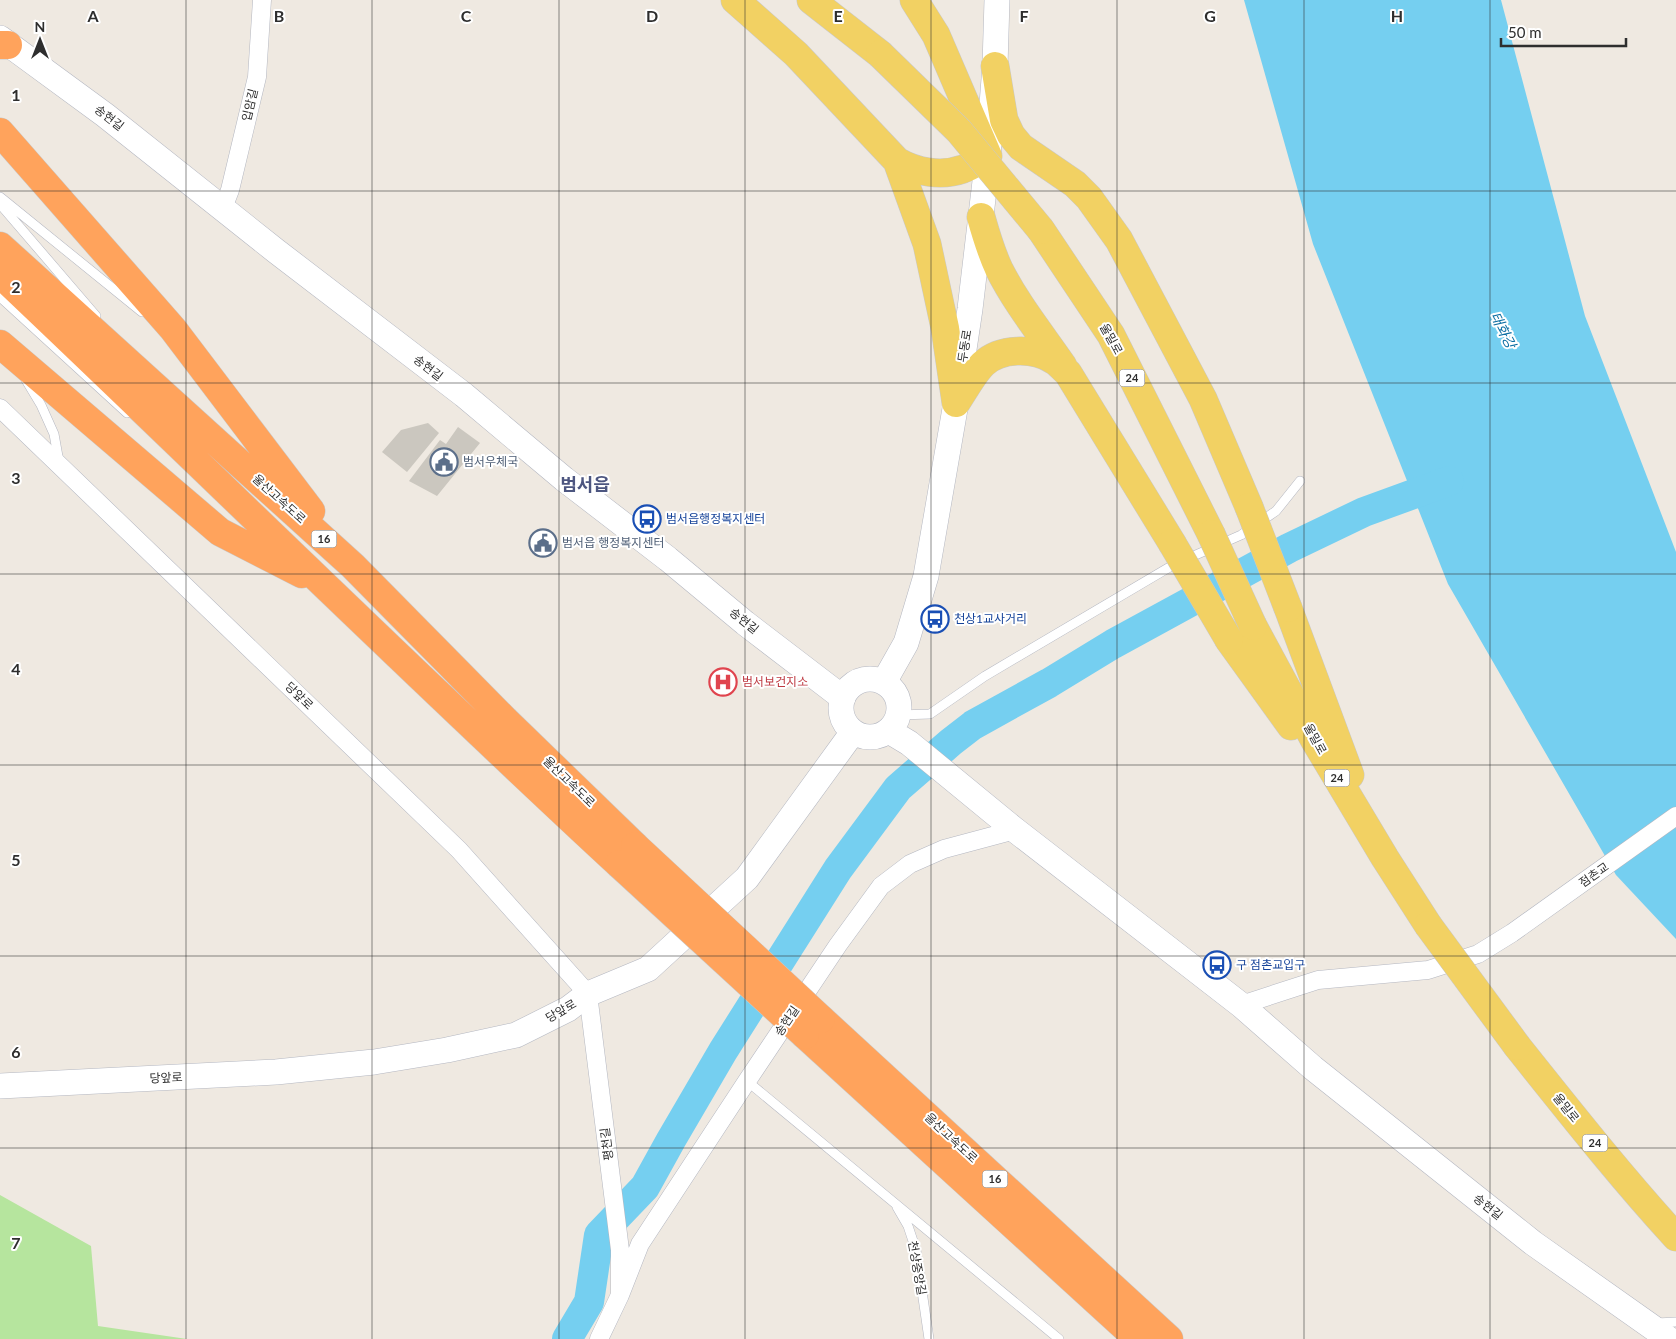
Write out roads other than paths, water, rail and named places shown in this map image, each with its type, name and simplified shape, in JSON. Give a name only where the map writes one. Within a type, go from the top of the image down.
[{"type":"highway","points":[[0,132],[173,329],[353,566]]},
{"type":"highway","name":"울산고속도로","points":[[0,246],[353,566],[505,720],[627,855]]},
{"type":"highway","name":"울산고속도로","points":[[0,274],[510,763],[627,855]]},
{"type":"highway","points":[[0,345],[220,532],[328,588]]},
{"type":"highway","name":"16","points":[[627,855],[813,1027]]},
{"type":"highway","name":"울산고속도로","points":[[813,1027],[1138,1339]]},
{"type":"highway","name":"울산고속도로","points":[[813,1027],[1169,1339]]},
{"type":"main road","points":[[735,0],[796,54],[896,161],[910,168],[930,173],[962,170],[987,163],[995,156],[1006,154],[1063,174]]},
{"type":"main road","name":"울밀로","points":[[811,0],[880,54],[959,131],[1041,230],[1110,335],[1211,534],[1253,626],[1316,741],[1375,842],[1428,925],[1517,1046],[1584,1130],[1676,1237]]},
{"type":"main road","points":[[914,0],[936,34],[987,163]]},
{"type":"main road","points":[[996,66],[1002,110],[1011,135],[1021,146],[1044,164],[1063,174],[1089,198],[1119,240],[1203,399],[1249,507],[1375,842]]},
{"type":"main road","points":[[896,161],[927,244],[945,328],[956,403]]},
{"type":"main road","points":[[981,217],[991,252],[1011,291],[1068,373],[1229,640],[1375,842]]},
{"type":"main road","points":[[956,403],[983,364],[998,354],[1011,352],[1042,354],[1054,360],[1068,373]]},
{"type":"street","name":"입암길","points":[[223,208],[230,190],[256,77],[262,0]]},
{"type":"street","name":"두동로","points":[[884,682],[906,643],[926,576],[956,403],[970,309],[987,163],[996,66],[997,0]]},
{"type":"street","name":"송현길","points":[[2,43],[105,115],[276,251],[464,395],[564,479],[668,559],[745,623],[843,698]]},
{"type":"street","name":"당앞로","points":[[0,408],[459,850],[588,994]]},
{"type":"street","points":[[874,679],[884,682],[892,688],[900,705],[899,730],[872,738],[862,737],[853,732],[846,725],[842,717],[841,707],[848,689],[856,683],[874,679]]},
{"type":"street","points":[[899,730],[951,777],[1015,830],[1241,1005]]},
{"type":"street","name":"당앞로","points":[[0,1086],[276,1072],[383,1061],[447,1050],[516,1034],[568,1009],[588,994],[648,969],[747,878],[853,732]]},
{"type":"street","name":"점촌교","points":[[1241,1005],[1318,980],[1428,970],[1478,954],[1512,933],[1676,816]]},
{"type":"street","name":"송현길","points":[[747,1081],[838,945],[881,886],[910,864],[944,849],[1015,830]]},
{"type":"street","name":"평천길","points":[[588,994],[620,1250],[620,1295]]},
{"type":"street","name":"송현길","points":[[1241,1005],[1313,1068],[1533,1243],[1648,1331],[1669,1339]]},
{"type":"street","name":"평천길","points":[[600,1339],[640,1244],[747,1081]]},
{"type":"lane","points":[[0,197],[189,350]]},
{"type":"lane","points":[[0,204],[100,321]]},
{"type":"lane","points":[[0,297],[132,418]]},
{"type":"lane","points":[[112,336],[156,387]]},
{"type":"lane","points":[[0,345],[24,376],[41,405],[54,434],[60,466]]},
{"type":"lane","points":[[178,458],[328,588]]},
{"type":"lane","points":[[899,730],[930,714],[985,676],[1173,565],[1241,535],[1276,511],[1300,481]]},
{"type":"lane","points":[[747,1081],[1059,1339]]},
{"type":"lane","name":"천상중앙길","points":[[894,1202],[908,1226],[916,1250],[929,1339]]},
{"type":"lane","points":[[1648,1331],[1676,1322]]},
{"type":"water","name":"태화강","points":[[1244,0],[1501,0],[1585,316],[1676,552],[1676,939],[1616,875],[1448,584],[1313,244]]},
{"type":"waterway","points":[[567,1339],[589,1302],[599,1235],[645,1187],[723,1051],[838,869],[898,788],[973,725],[1049,683],[1113,644],[1289,548],[1364,512],[1449,481]]},
{"type":"place","name":"범서우체국","points":[[444,462]]},
{"type":"place","name":"범서읍행정복지센터","points":[[647,519]]},
{"type":"place","name":"범서읍 행정복지센터","points":[[543,543]]},
{"type":"place","name":"천상1교사거리","points":[[935,619]]},
{"type":"place","name":"범서보건지소","points":[[723,682]]},
{"type":"place","name":"구 점촌교입구","points":[[1217,965]]},
{"type":"district","name":"범서읍","points":[[585,485]]}]
